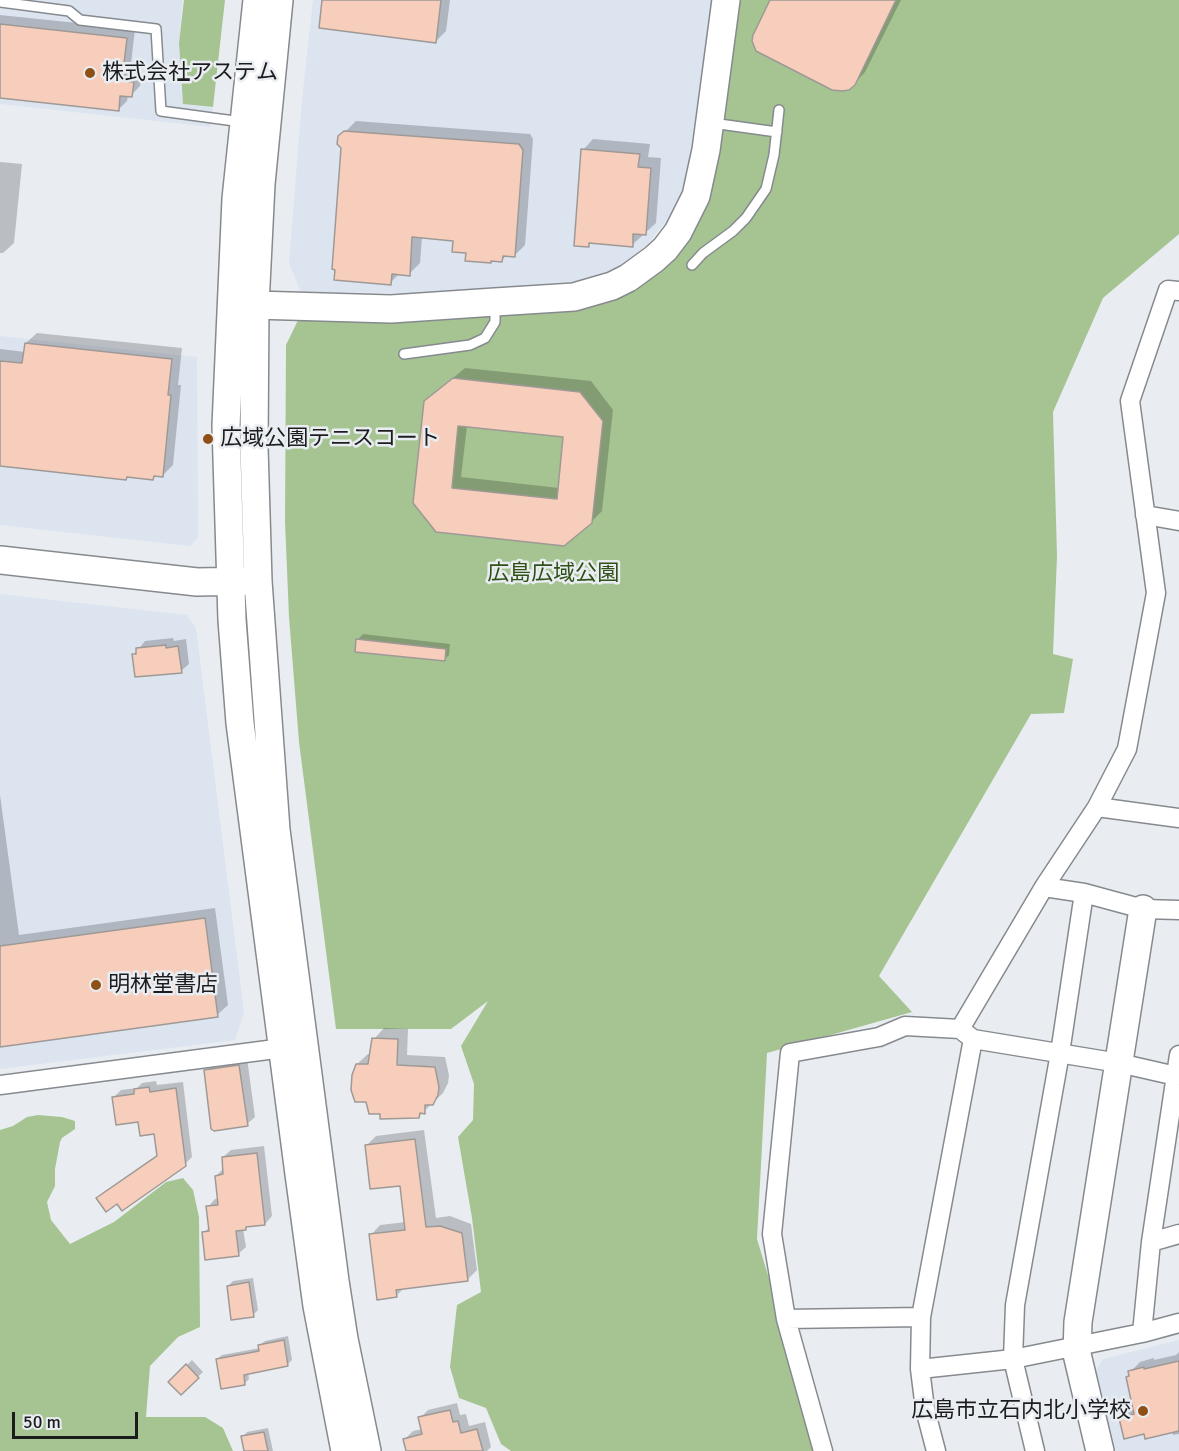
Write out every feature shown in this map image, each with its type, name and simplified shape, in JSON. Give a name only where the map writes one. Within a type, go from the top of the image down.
[{"type":"street","points":[[257,0],[236,199],[226,426],[230,581],[240,723],[317,1306],[345,1451]]},
{"type":"street","points":[[279,0],[261,184],[255,305],[258,581],[276,830],[335,1281],[344,1339],[367,1451]]},
{"type":"street","points":[[255,305],[391,309],[573,297],[593,292],[628,278],[654,259],[678,232],[696,196],[710,123],[726,0]]},
{"type":"street","points":[[936,1451],[925,1409],[920,1369],[921,1317],[967,1034],[1044,887],[1097,807],[1127,749],[1156,593],[1130,401],[1168,290],[1179,291]]},
{"type":"street","points":[[1145,515],[1179,521]]},
{"type":"street","points":[[0,560],[197,582],[258,581]]},
{"type":"street","points":[[1097,807],[1179,818]]},
{"type":"street","points":[[1044,887],[1084,893],[1143,909],[1179,910]]},
{"type":"street","points":[[1035,1451],[1013,1359],[1015,1305],[1060,1053],[1084,893]]},
{"type":"street","points":[[1100,1451],[1077,1354],[1078,1322],[1143,909]]},
{"type":"street","points":[[823,1451],[786,1319],[772,1234],[790,1053],[879,1037],[904,1026],[967,1034],[1176,1076]]},
{"type":"street","points":[[0,1085],[283,1048]]},
{"type":"street","points":[[1142,1334],[1151,1242],[1179,1055]]},
{"type":"street","points":[[1151,1242],[1179,1234]]},
{"type":"street","points":[[786,1319],[921,1317]]},
{"type":"street","points":[[920,1369],[1013,1359],[1142,1334],[1179,1323]]},
{"type":"lane","points":[[0,2],[69,12],[80,20],[156,28],[161,111],[245,122]]},
{"type":"lane","points":[[692,265],[703,253],[734,231],[757,205],[766,189],[771,173],[779,110]]},
{"type":"lane","points":[[710,123],[777,132]]},
{"type":"lane","points":[[404,354],[470,345],[485,338],[495,322],[495,302]]},
{"type":"shaded area","name":"株式会社アステム","points":[[0,0],[183,0],[179,43],[183,104],[213,108],[211,127],[0,104]]},
{"type":"shaded area","points":[[313,0],[712,0],[688,167],[681,194],[667,220],[647,245],[623,264],[578,281],[415,293],[301,292],[289,263],[302,99]]},
{"type":"shaded area","points":[[0,336],[197,357],[198,538],[190,546],[0,525]]},
{"type":"shaded area","points":[[0,594],[187,615],[196,628],[244,1012],[235,1040],[0,1069]]},
{"type":"shaded area","name":"広島市立石内北小学校","points":[[1179,1340],[1179,1451],[1116,1451],[1096,1370],[1103,1359]]},
{"type":"green space","points":[[184,0],[225,0],[213,107],[183,104],[179,43]]},
{"type":"green space","name":"広島広域公園","points":[[737,0],[1179,0],[1179,234],[1103,298],[1053,412],[1057,556],[1053,654],[1073,659],[1064,713],[1031,714],[879,976],[912,1012],[767,1053],[757,1239],[821,1451],[511,1451],[501,1444],[486,1408],[459,1398],[450,1367],[457,1305],[481,1292],[472,1218],[458,1137],[473,1120],[474,1084],[461,1046],[488,1001],[451,1029],[336,1029],[299,742],[289,617],[285,522],[286,345],[300,316],[569,306],[677,248]]},
{"type":"green space","points":[[38,1115],[62,1117],[75,1121],[75,1129],[60,1142],[55,1169],[55,1186],[47,1202],[51,1220],[70,1244],[114,1222],[166,1182],[183,1178],[193,1190],[199,1217],[200,1327],[178,1337],[150,1366],[146,1417],[205,1417],[223,1428],[233,1451],[0,1451],[0,1130],[13,1126],[27,1117]]},
{"type":"building","points":[[322,0],[441,0],[436,43],[319,28]]},
{"type":"building","points":[[770,0],[896,0],[855,85],[849,90],[842,91],[832,90],[756,51],[752,41],[753,35]]},
{"type":"building","points":[[0,24],[127,38],[122,81],[134,82],[132,97],[120,96],[119,111],[0,98]]},
{"type":"building","points":[[344,131],[519,144],[523,150],[515,257],[503,256],[502,262],[491,261],[491,263],[465,261],[466,253],[452,252],[453,241],[412,237],[410,276],[392,274],[391,285],[334,280],[335,270],[332,269],[341,148],[337,144],[338,136]]},
{"type":"building","points":[[581,149],[640,154],[638,167],[651,168],[646,235],[633,234],[633,247],[589,243],[589,247],[574,246]]},
{"type":"building","points":[[25,343],[172,359],[163,477],[154,476],[153,480],[127,477],[126,480],[0,466],[0,361],[22,363]]},
{"type":"building","points":[[453,378],[580,392],[603,421],[592,523],[564,546],[436,532],[413,503],[424,401]],"holes":[[[458,426],[563,437],[557,499],[452,488]]]},
{"type":"building","points":[[356,639],[446,649],[445,661],[355,652]]},
{"type":"building","points":[[166,645],[166,648],[178,646],[182,673],[135,677],[132,654],[136,654],[136,648]]},
{"type":"building","points":[[205,918],[218,1017],[0,1047],[0,946]]},
{"type":"building","points":[[372,1038],[398,1039],[397,1065],[435,1067],[439,1087],[438,1095],[433,1105],[425,1105],[425,1114],[420,1113],[419,1118],[380,1119],[380,1114],[369,1114],[366,1102],[355,1102],[351,1090],[352,1075],[356,1064],[368,1064]]},
{"type":"building","points":[[239,1065],[248,1126],[214,1131],[211,1129],[204,1070]]},
{"type":"building","points":[[149,1087],[150,1092],[176,1088],[186,1166],[122,1211],[117,1204],[106,1212],[96,1198],[157,1156],[154,1134],[140,1136],[138,1122],[116,1125],[112,1097],[134,1094],[134,1089]]},
{"type":"building","points":[[415,1139],[426,1227],[440,1226],[462,1233],[468,1281],[396,1290],[397,1297],[377,1300],[369,1234],[405,1230],[400,1186],[370,1189],[365,1145]]},
{"type":"building","points":[[257,1153],[265,1225],[246,1227],[246,1230],[236,1231],[239,1256],[205,1260],[202,1232],[209,1231],[206,1206],[218,1205],[215,1176],[223,1174],[222,1157]]},
{"type":"building","points":[[249,1282],[254,1317],[231,1320],[227,1286]]},
{"type":"building","points":[[284,1340],[288,1366],[244,1375],[245,1385],[221,1389],[216,1359],[259,1351],[258,1345]]},
{"type":"building","points":[[1179,1361],[1179,1431],[1145,1439],[1144,1434],[1124,1439],[1119,1418],[1134,1414],[1126,1377],[1129,1376],[1128,1371]]},
{"type":"building","points":[[186,1364],[199,1378],[181,1395],[168,1382]]},
{"type":"building","points":[[450,1410],[453,1422],[458,1421],[461,1433],[477,1429],[483,1451],[406,1451],[403,1439],[422,1434],[418,1417]]},
{"type":"building","points":[[264,1432],[268,1451],[244,1451],[241,1436]]},
{"type":"place","name":"株式会社アステム","points":[[90,73]]},
{"type":"place","name":"広域公園テニスコート","points":[[208,439]]},
{"type":"place","name":"明林堂書店","points":[[96,985]]},
{"type":"place","name":"広島市立石内北小学校","points":[[1143,1411]]}]
